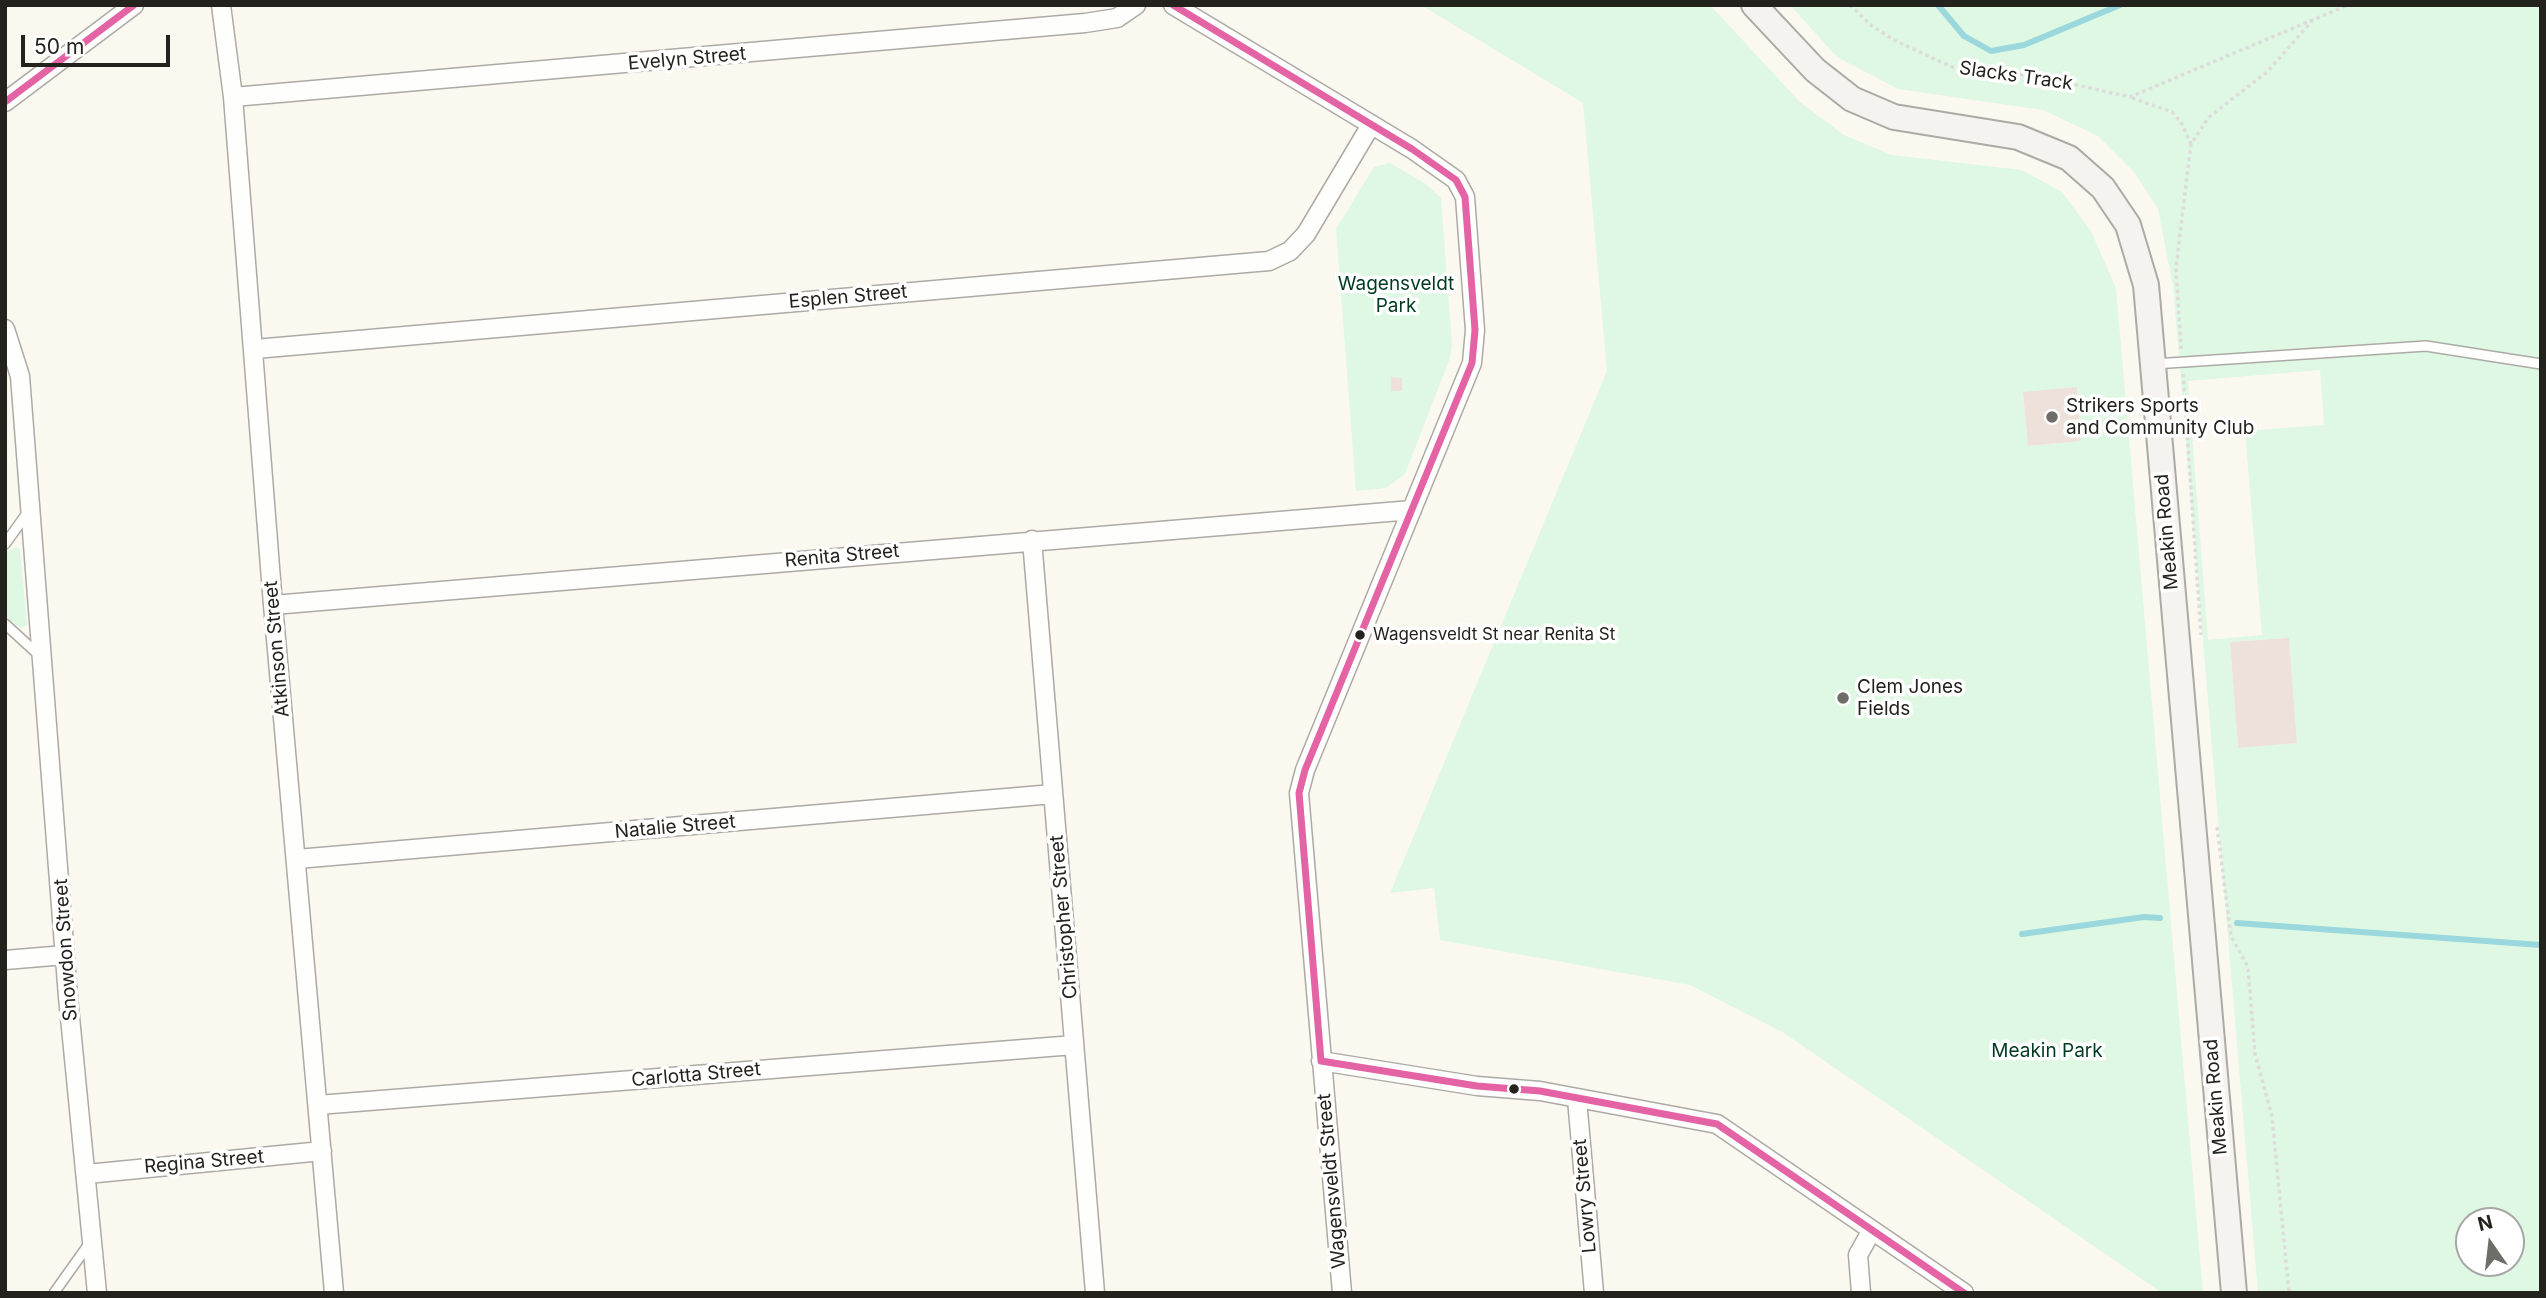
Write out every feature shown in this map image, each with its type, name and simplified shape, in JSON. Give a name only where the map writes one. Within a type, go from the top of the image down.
[{"type":"street","points":[[5,103],[134,5]]},
{"type":"street","name":"Atkinson Street","points":[[221,5],[233,96],[255,349],[273,606],[298,859],[334,1293]]},
{"type":"street","name":"Evelyn Street","points":[[233,96],[1085,23],[1117,19],[1136,5]]},
{"type":"street","name":"Wagensveldt Street","points":[[1173,5],[1447,172],[1456,180],[1465,197],[1475,346],[1472,363],[1305,769],[1299,793],[1342,1293]]},
{"type":"street","name":"Meakin Road","points":[[1755,5],[1815,70],[1852,99],[1894,117],[2018,137],[2069,158],[2103,188],[2128,225],[2146,285],[2234,1293]]},
{"type":"street","name":"Esplen Street","points":[[255,349],[1269,261],[1290,251],[1306,234],[1371,125]]},
{"type":"street","name":"Snowdon Street","points":[[5,328],[20,376],[65,955],[97,1293]]},
{"type":"street","name":"Renita Street","points":[[273,606],[1412,510]]},
{"type":"street","name":"Christopher Street","points":[[1032,540],[1096,1293]]},
{"type":"street","name":"Natalie Street","points":[[298,859],[1053,794]]},
{"type":"street","points":[[5,960],[65,955]]},
{"type":"street","name":"Carlotta Street","points":[[318,1105],[1074,1045]]},
{"type":"street","points":[[1321,1061],[1577,1099],[1717,1124],[1964,1293]]},
{"type":"street","name":"Lowry Street","points":[[1577,1099],[1594,1293]]},
{"type":"street","name":"Regina Street","points":[[87,1174],[322,1151]]},
{"type":"street","points":[[1861,1293],[1858,1255],[1872,1230]]},
{"type":"lane","points":[[2153,365],[2426,345],[2541,364]]},
{"type":"lane","points":[[5,544],[31,508]]},
{"type":"lane","points":[[5,624],[44,660]]},
{"type":"lane","points":[[54,1293],[92,1240]]},
{"type":"path","name":"Slacks Track","points":[[1850,5],[1872,26],[1894,40],[1952,67],[1971,72],[2052,78],[2130,97],[2172,112],[2182,124],[2191,144]]},
{"type":"path","points":[[2130,97],[2348,5]]},
{"type":"path","points":[[2202,645],[2176,267],[2191,144],[2209,117],[2267,72],[2312,22]]},
{"type":"path","points":[[2216,816],[2231,936],[2248,967],[2255,1054],[2272,1116],[2289,1293]]},
{"type":"green space","name":"Meakin Park","points":[[1421,5],[1710,5],[1800,102],[1844,135],[1892,155],[2022,170],[2062,192],[2091,231],[2116,288],[2203,1293],[2162,1293],[1784,1033],[1690,985],[1440,940],[1434,888],[1390,893],[1607,371],[1583,103]],"holes":[[[2077,387],[2081,441],[2028,446],[2023,393]]]},
{"type":"green space","points":[[1790,5],[2541,5],[2541,1293],[2258,1293],[2173,286],[2158,209],[2135,173],[2098,136],[2043,110],[1898,89],[1837,57]],"holes":[[[2320,370],[2324,425],[2245,431],[2262,635],[2208,640],[2188,381]],[[2289,638],[2297,743],[2238,747],[2230,642]]]},
{"type":"green space","name":"Wagensveldt Park","points":[[1390,163],[1426,184],[1441,198],[1452,344],[1450,358],[1405,474],[1386,488],[1356,491],[1336,229],[1374,167]]},
{"type":"green space","points":[[15,547],[20,549],[27,625],[21,628],[9,621],[6,612],[5,553]]},
{"type":"building","points":[[1391,377],[1402,378],[1402,391],[1391,391]]},
{"type":"building","name":"Strikers Sports and Community Club","points":[[2077,387],[2081,441],[2028,446],[2023,392]]},
{"type":"building","points":[[2289,638],[2297,743],[2238,748],[2230,642]]},
{"type":"waterway","points":[[1938,5],[1964,36],[1991,51],[2024,45],[2120,5]]},
{"type":"waterway","points":[[2022,934],[2144,917],[2160,918]]},
{"type":"waterway","points":[[2237,923],[2541,945]]},
{"type":"transit line","points":[[5,102],[134,5]]},
{"type":"transit line","points":[[1173,5],[1412,149],[1456,180],[1465,197],[1475,330],[1472,363],[1305,770],[1299,793],[1321,1061]]},
{"type":"transit line","points":[[1321,1061],[1477,1086],[1540,1091],[1717,1124],[1964,1293]]},
{"type":"place","name":"Strikers Sports and Community Club","points":[[2052,417]]},
{"type":"place","name":"Wagensveldt St near Renita St","points":[[1360,635]]},
{"type":"place","name":"Clem Jones Fields","points":[[1843,698]]}]
